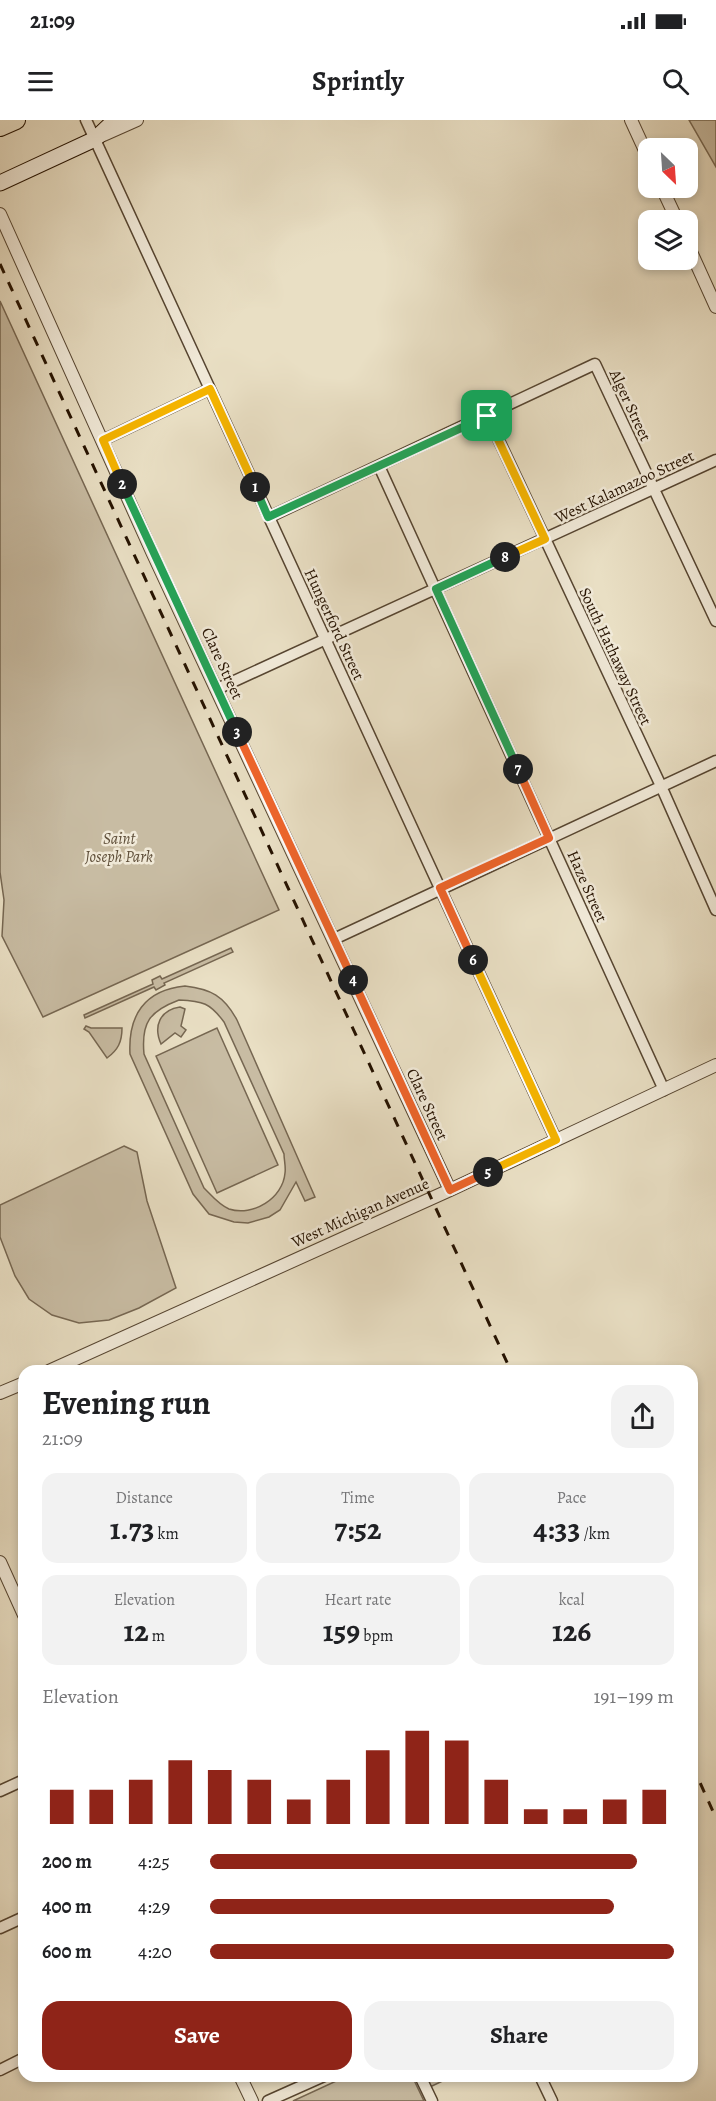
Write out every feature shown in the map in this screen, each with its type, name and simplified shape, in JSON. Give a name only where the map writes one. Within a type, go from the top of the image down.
[{"type":"highway","points":[[0,127],[16,120]]},
{"type":"main road","points":[[0,183],[95,140],[115,120]]},
{"type":"street","name":"Hungerford Street","points":[[86,120],[556,1140]]},
{"type":"street","points":[[95,140],[137,120]]},
{"type":"street","points":[[631,120],[639,138]]},
{"type":"street","name":"Clare Street","points":[[0,214],[153,554],[450,1190]]},
{"type":"street","points":[[698,267],[716,307]]},
{"type":"street","name":"Alger Street","points":[[487,416],[595,364],[716,621]]},
{"type":"street","points":[[103,440],[210,389]]},
{"type":"street","points":[[268,517],[487,416]]},
{"type":"street","name":"South Hathaway Street","points":[[487,416],[661,786],[716,910]]},
{"type":"street","name":"West Kalamazoo Street","points":[[217,689],[716,460]]},
{"type":"street","name":"Haze Street","points":[[379,466],[664,1090]]},
{"type":"street","points":[[334,939],[716,761]]},
{"type":"street","name":"West Michigan Avenue","points":[[62,1365],[450,1190],[716,1065]]},
{"type":"street","points":[[0,1393],[18,1386]]},
{"type":"street","points":[[0,1562],[18,1602]]},
{"type":"street","points":[[0,1791],[18,1783]]},
{"type":"street","points":[[0,1928],[18,1920]]},
{"type":"street","points":[[1,2066],[18,2060]]},
{"type":"street","points":[[243,2082],[252,2101]]},
{"type":"street","points":[[268,2101],[311,2082]]},
{"type":"street","points":[[423,2082],[432,2101]]},
{"type":"street","points":[[543,2082],[552,2101]]},
{"type":"green space","points":[[689,120],[716,120],[716,167]]},
{"type":"green space","name":"Saint Joseph Park","points":[[0,301],[279,910],[43,1017],[2,936],[4,900],[0,872]]},
{"type":"green space","points":[[231,948],[233,952],[164,983],[165,985],[156,990],[154,987],[85,1018],[84,1015],[153,984],[152,980],[160,976],[162,979]]},
{"type":"green space","points":[[185,986],[202,989],[222,999],[232,1012],[315,1197],[305,1201],[296,1182],[280,1210],[269,1217],[248,1223],[234,1222],[209,1214],[193,1194],[130,1054],[132,1028],[141,1007],[159,993]],"holes":[[[179,1000],[205,1004],[224,1022],[284,1154],[283,1182],[273,1197],[257,1208],[238,1211],[229,1209],[204,1188],[144,1054],[144,1034],[154,1013]]]},
{"type":"green space","points":[[180,1007],[185,1009],[181,1026],[186,1030],[181,1037],[175,1033],[161,1044],[158,1031],[160,1020],[167,1012]]},
{"type":"green space","points":[[86,1026],[122,1028],[119,1045],[107,1058],[89,1032],[84,1029]]},
{"type":"green space","points":[[217,1028],[278,1165],[217,1193],[156,1056]]},
{"type":"green space","points":[[124,1146],[137,1152],[147,1201],[176,1288],[139,1308],[109,1320],[79,1323],[52,1315],[29,1299],[15,1276],[0,1237],[0,1205]]},
{"type":"green space","points":[[334,2082],[415,2082],[424,2101],[293,2101]]},
{"type":"green space","points":[[428,2082],[440,2082],[430,2087]]},
{"type":"railway","points":[[0,264],[508,1365]]},
{"type":"railway","points":[[698,1778],[716,1818]]},
{"type":"route","points":[[210,389],[268,517],[487,416],[545,539],[436,589],[549,838],[440,888],[556,1140],[450,1190],[153,554],[103,440],[210,389]]}]
